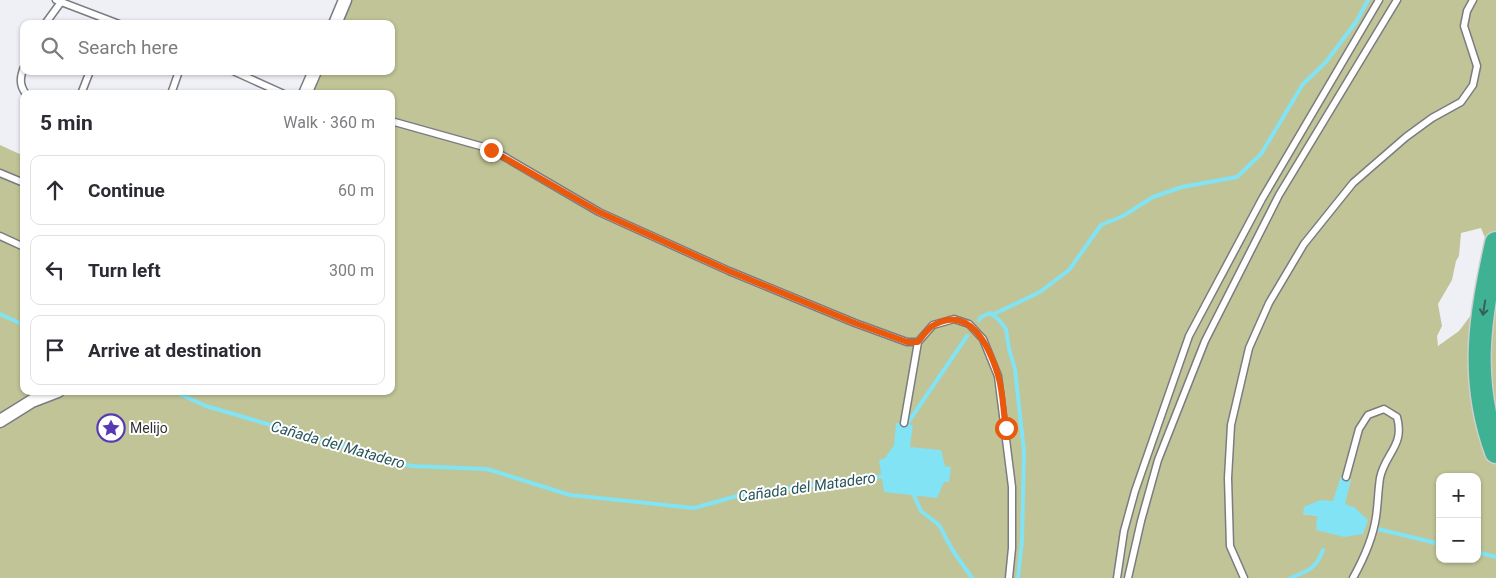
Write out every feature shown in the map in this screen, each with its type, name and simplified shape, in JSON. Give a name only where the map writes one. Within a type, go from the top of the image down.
[{"type":"highway","points":[[1496,243],[1480,332],[1479,367],[1489,431],[1496,452]]},
{"type":"street","points":[[337,20],[345,0]]},
{"type":"street","points":[[307,90],[313,75]]},
{"type":"street","points":[[0,422],[32,401],[48,395]]},
{"type":"lane","points":[[1117,578],[1124,531],[1135,491],[1189,336],[1262,199],[1379,0]]},
{"type":"lane","points":[[1128,578],[1158,460],[1205,341],[1279,195],[1397,0]]},
{"type":"lane","points":[[1244,578],[1230,546],[1228,478],[1230,425],[1249,348],[1269,303],[1304,244],[1354,183],[1425,122],[1461,102],[1473,85],[1477,66],[1464,26],[1467,11],[1473,0]]},
{"type":"lane","points":[[46,20],[58,1],[105,20]]},
{"type":"lane","points":[[21,75],[20,86],[23,90]]},
{"type":"lane","points":[[82,90],[88,75]]},
{"type":"lane","points":[[172,90],[178,75]]},
{"type":"lane","points":[[242,75],[275,90]]},
{"type":"lane","points":[[395,123],[491,150],[599,212],[729,271],[855,323],[907,342],[918,342]]},
{"type":"lane","points":[[0,173],[20,181]]},
{"type":"lane","points":[[0,236],[20,246]]},
{"type":"lane","points":[[904,423],[918,342],[933,325],[954,319],[969,324],[983,339],[998,376],[1012,487],[1012,548],[1009,578]]},
{"type":"lane","points":[[1346,477],[1359,429],[1368,415],[1384,409],[1397,417],[1400,429],[1396,446],[1380,477],[1376,519],[1361,564],[1353,578]]},
{"type":"green space","points":[[351,0],[1496,0],[1496,578],[0,578],[0,145],[20,154],[20,395],[395,395],[395,90],[313,90],[319,75],[395,75],[395,20],[343,20]],"holes":[[[1481,228],[1487,243],[1484,262],[1477,280],[1478,297],[1474,311],[1459,331],[1438,346],[1437,336],[1442,326],[1438,304],[1452,280],[1459,256],[1461,233]],[[1341,477],[1351,479],[1344,504],[1318,516],[1303,514],[1333,502]]]},
{"type":"water","points":[[896,423],[913,425],[910,447],[941,450],[945,466],[951,467],[949,482],[944,482],[937,498],[884,492],[879,460],[885,458],[894,445]]},
{"type":"water","points":[[1341,476],[1351,479],[1345,504],[1354,507],[1368,520],[1363,534],[1344,537],[1316,530],[1317,516],[1303,514],[1304,507],[1320,500],[1333,501]]},
{"type":"waterway","points":[[992,315],[1040,292],[1069,270],[1101,225],[1123,216],[1153,197],[1182,187],[1237,177],[1261,154],[1303,84],[1326,62],[1356,22],[1368,0]]},
{"type":"waterway","points":[[979,320],[990,313],[1006,329],[1015,369],[1024,452],[1022,540],[1018,578]]},
{"type":"waterway","name":"Cañada del Matadero","points":[[0,314],[20,323]]},
{"type":"waterway","points":[[907,428],[907,424],[967,336]]},
{"type":"waterway","name":"Cañada del Matadero","points":[[182,395],[206,406],[411,466],[487,469],[570,495],[694,508],[748,493],[885,476]]},
{"type":"waterway","points":[[913,493],[921,511],[939,525],[953,551],[972,578]]},
{"type":"waterway","name":"Cañada del Matadero","points":[[1378,529],[1436,543]]},
{"type":"waterway","points":[[1290,578],[1311,568],[1323,550]]},
{"type":"waterway","name":"Cañada del Matadero","points":[[1481,553],[1496,557]]},
{"type":"place","name":"Melijo","points":[[111,428]]},
{"type":"route","points":[[491,150],[599,212],[729,271],[855,323],[907,342],[918,342],[933,325],[954,319],[969,324],[983,339],[998,376],[1006,428]]}]
